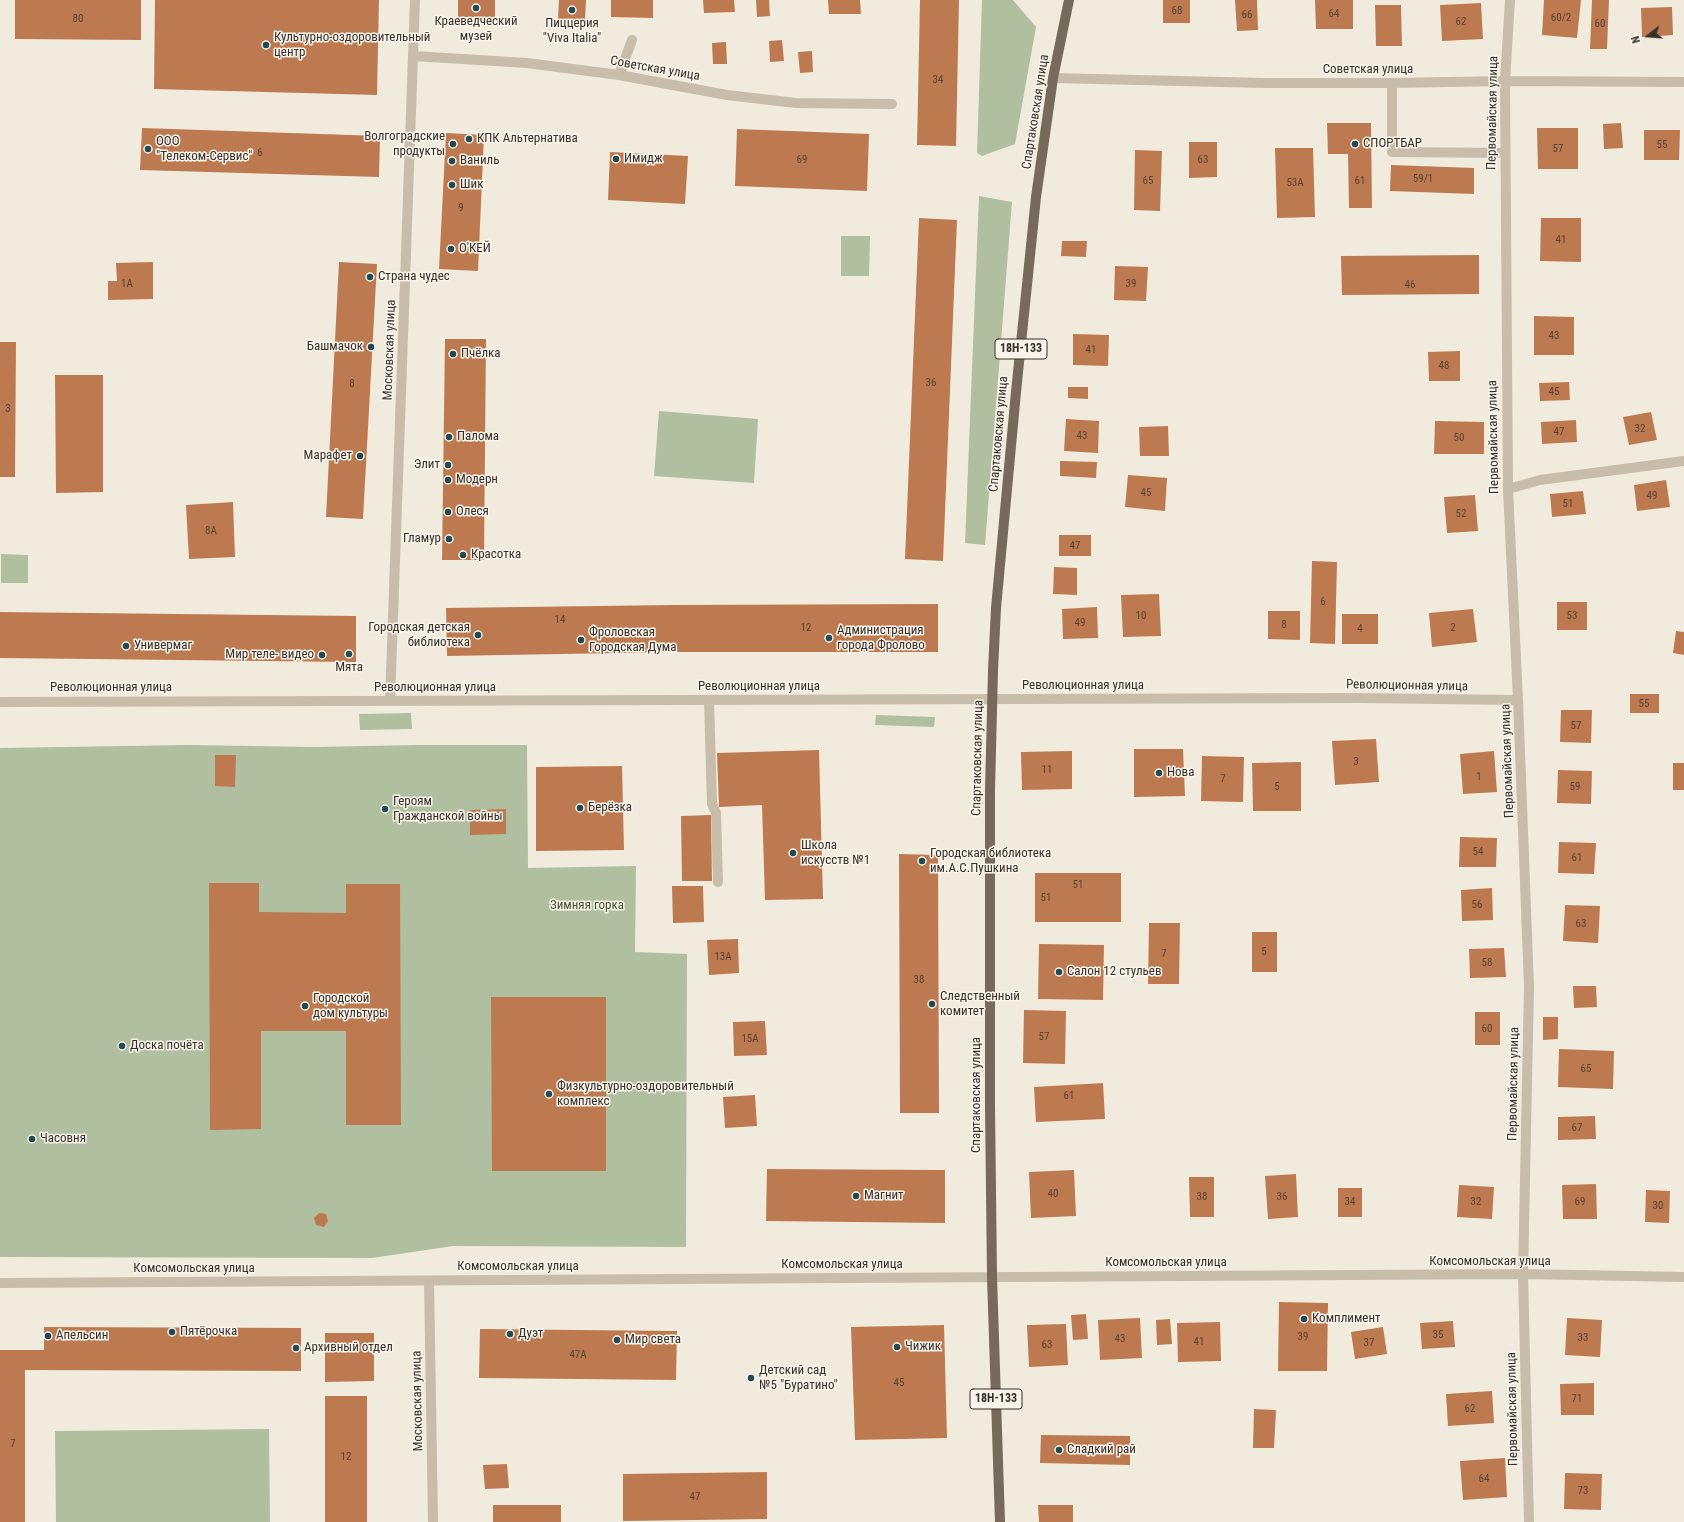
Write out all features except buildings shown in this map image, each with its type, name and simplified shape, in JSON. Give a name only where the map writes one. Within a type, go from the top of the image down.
[{"type":"main road","name":"Спартаковская улица","points":[[1000,1522],[992,1277],[990,1105],[992,700],[996,608],[1036,197],[1052,78],[1069,0]]},
{"type":"street","name":"Московская улица","points":[[390,701],[415,0]]},
{"type":"street","name":"Первомайская улица","points":[[1510,0],[1505,81],[1508,489],[1529,987],[1523,1274],[1529,1522]]},
{"type":"street","points":[[620,75],[632,40]]},
{"type":"street","name":"Советская улица","points":[[413,56],[527,63],[620,75],[727,94],[796,104],[892,104]]},
{"type":"street","name":"Советская улица","points":[[1052,78],[1392,83],[1505,81],[1684,82]]},
{"type":"street","points":[[1392,83],[1392,152],[1505,153]]},
{"type":"street","points":[[1508,489],[1540,480],[1684,461]]},
{"type":"street","name":"Революционная улица","points":[[0,702],[1360,698],[1518,700]]},
{"type":"street","points":[[709,700],[712,804],[716,813],[718,882]]},
{"type":"street","name":"Комсомольская улица","points":[[0,1283],[1523,1274],[1684,1277]]},
{"type":"street","name":"Московская улица","points":[[429,1280],[433,1522]]},
{"type":"green space","points":[[982,0],[1013,0],[1036,27],[1015,144],[982,156],[977,153]]},
{"type":"green space","points":[[979,196],[1012,202],[985,545],[965,543]]},
{"type":"green space","points":[[841,236],[870,236],[869,276],[841,276]]},
{"type":"green space","points":[[659,411],[758,419],[754,483],[654,476]]},
{"type":"green space","points":[[1,554],[28,555],[28,583],[1,583]]},
{"type":"green space","points":[[411,713],[412,729],[360,730],[359,714]]},
{"type":"green space","points":[[876,715],[935,717],[934,727],[875,725]]},
{"type":"green space","name":"Зимняя горка","points":[[188,745],[315,747],[527,745],[528,868],[636,866],[635,952],[687,954],[686,1247],[453,1246],[372,1258],[0,1257],[0,748]]},
{"type":"green space","points":[[269,1429],[270,1522],[56,1522],[55,1431]]},
{"type":"place","name":"Краеведческий музей","points":[[476,8]]},
{"type":"place","name":"Пиццерия \"Viva Italia\"","points":[[572,10]]},
{"type":"place","name":"Культурно-оздоровительный центр","points":[[266,45]]},
{"type":"place","name":"КПК Альтернатива","points":[[469,139]]},
{"type":"place","name":"Волгоградские продукты","points":[[453,144]]},
{"type":"place","name":"СПОРТБАР","points":[[1355,144]]},
{"type":"place","name":"ООО \"Телеком-Сервис\"","points":[[148,149]]},
{"type":"place","name":"Имидж","points":[[616,159]]},
{"type":"place","name":"Ваниль","points":[[452,161]]},
{"type":"place","name":"Шик","points":[[452,185]]},
{"type":"place","name":"О'КЕЙ","points":[[451,249]]},
{"type":"place","name":"Страна чудес","points":[[370,277]]},
{"type":"place","name":"Башмачок","points":[[371,347]]},
{"type":"place","name":"Пчёлка","points":[[453,354]]},
{"type":"place","name":"Палома","points":[[449,437]]},
{"type":"place","name":"Марафет","points":[[360,456]]},
{"type":"place","name":"Элит","points":[[448,465]]},
{"type":"place","name":"Модерн","points":[[448,480]]},
{"type":"place","name":"Олеся","points":[[448,512]]},
{"type":"place","name":"Гламур","points":[[449,539]]},
{"type":"place","name":"Красотка","points":[[463,555]]},
{"type":"place","name":"Городская детская библиотека","points":[[478,635]]},
{"type":"place","name":"Администрация города Фролово","points":[[829,638]]},
{"type":"place","name":"Фроловская Городская Дума","points":[[581,640]]},
{"type":"place","name":"Универмаг","points":[[126,646]]},
{"type":"place","name":"Мята","points":[[349,654]]},
{"type":"place","name":"Мир теле- видео","points":[[322,655]]},
{"type":"place","name":"Нова","points":[[1159,773]]},
{"type":"place","name":"Берёзка","points":[[580,808]]},
{"type":"place","name":"Героям Гражданской войны","points":[[385,809]]},
{"type":"place","name":"Школа искусств №1","points":[[793,853]]},
{"type":"place","name":"Городская библиотека им.А.С.Пушкина","points":[[922,861]]},
{"type":"place","name":"Салон 12 стульев","points":[[1059,972]]},
{"type":"place","name":"Следственный комитет","points":[[932,1004]]},
{"type":"place","name":"Городской дом культуры","points":[[305,1006]]},
{"type":"place","name":"Доска почёта","points":[[122,1046]]},
{"type":"place","name":"Физкультурно-оздоровительный комплекс","points":[[549,1094]]},
{"type":"place","name":"Часовня","points":[[32,1139]]},
{"type":"place","name":"Магнит","points":[[856,1196]]},
{"type":"place","name":"Комплимент","points":[[1304,1319]]},
{"type":"place","name":"Пятёрочка","points":[[172,1332]]},
{"type":"place","name":"Дуэт","points":[[510,1334]]},
{"type":"place","name":"Апельсин","points":[[48,1336]]},
{"type":"place","name":"Мир света","points":[[617,1340]]},
{"type":"place","name":"Чижик","points":[[897,1347]]},
{"type":"place","name":"Архивный отдел","points":[[296,1348]]},
{"type":"place","name":"Детский сад №5 \"Буратино\"","points":[[751,1378]]},
{"type":"place","name":"Сладкий рай","points":[[1059,1450]]}]
